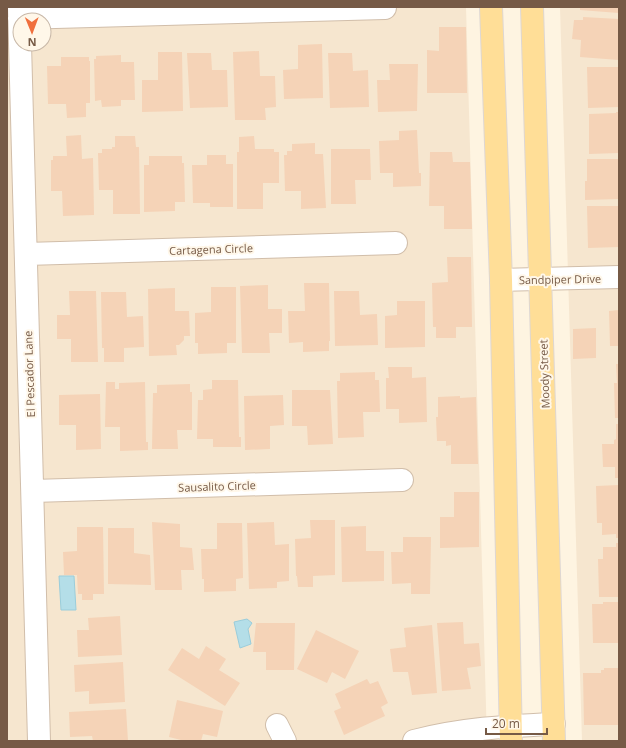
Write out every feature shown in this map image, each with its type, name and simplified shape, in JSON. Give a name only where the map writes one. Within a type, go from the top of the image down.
[{"type":"main road","points":[[491,7],[501,280],[511,733]]},
{"type":"main road","name":"Moody Street","points":[[532,7],[554,733]]},
{"type":"street","points":[[19,12],[385,8]]},
{"type":"street","name":"El Pescador Lane","points":[[20,52],[39,741]]},
{"type":"street","name":"Cartagena Circle","points":[[26,254],[396,243]]},
{"type":"street","name":"Sandpiper Drive","points":[[501,280],[619,277]]},
{"type":"street","name":"Sausalito Circle","points":[[33,491],[402,480]]},
{"type":"street","points":[[414,741],[442,734],[554,733]]},
{"type":"shaded area","points":[[7,7],[466,7],[487,741],[7,741]]},
{"type":"shaded area","points":[[560,7],[619,7],[618,741],[582,741]]},
{"type":"water","points":[[59,576],[74,576],[76,610],[61,610]]},
{"type":"water","points":[[247,619],[252,623],[248,629],[251,644],[240,648],[234,622]]},
{"type":"building","points":[[580,7],[619,7],[619,13],[580,10]]},
{"type":"building","points":[[583,17],[619,19],[619,60],[580,57],[581,40],[572,39],[574,20],[583,20]]},
{"type":"building","points":[[439,27],[466,27],[467,93],[427,93],[427,50],[439,51]]},
{"type":"building","points":[[322,44],[323,98],[284,99],[283,70],[298,69],[298,45]]},
{"type":"building","points":[[259,51],[260,76],[275,76],[276,107],[265,108],[266,120],[235,120],[233,52]]},
{"type":"building","points":[[158,52],[182,52],[183,111],[142,112],[142,80],[158,80]]},
{"type":"building","points":[[187,53],[211,53],[212,70],[227,70],[228,107],[190,108]]},
{"type":"building","points":[[328,53],[352,53],[353,71],[368,70],[369,107],[330,108]]},
{"type":"building","points":[[121,55],[121,62],[134,62],[135,100],[121,100],[121,106],[102,107],[101,100],[95,101],[94,59],[96,59],[96,56]]},
{"type":"building","points":[[61,57],[89,57],[90,103],[86,103],[86,117],[67,118],[66,104],[48,104],[47,66],[61,66]]},
{"type":"building","points":[[389,64],[418,64],[417,111],[378,112],[377,80],[390,80]]},
{"type":"building","points":[[587,67],[619,67],[619,107],[588,108]]},
{"type":"building","points":[[619,112],[619,153],[589,154],[589,114]]},
{"type":"building","points":[[417,130],[421,186],[393,187],[393,173],[380,173],[379,141],[399,140],[399,131]]},
{"type":"building","points":[[81,135],[82,159],[93,158],[94,215],[63,216],[62,191],[51,191],[51,160],[53,160],[53,156],[67,156],[66,136]]},
{"type":"building","points":[[115,136],[135,136],[136,147],[139,147],[140,214],[113,214],[113,190],[99,190],[98,153],[102,153],[102,149],[112,149],[112,147],[115,147]]},
{"type":"building","points":[[254,136],[255,149],[274,149],[274,152],[279,152],[279,183],[263,183],[263,209],[237,209],[237,152],[239,152],[239,137]]},
{"type":"building","points":[[315,143],[315,154],[323,154],[326,208],[301,209],[301,191],[285,191],[284,155],[287,155],[287,151],[292,151],[292,144]]},
{"type":"building","points":[[331,149],[370,149],[371,180],[355,180],[356,204],[331,204]]},
{"type":"building","points":[[430,152],[452,152],[453,162],[470,162],[472,229],[444,229],[444,206],[429,206]]},
{"type":"building","points":[[207,155],[226,155],[226,164],[233,164],[233,207],[210,207],[210,203],[193,203],[192,165],[207,165]]},
{"type":"building","points":[[149,156],[182,156],[182,163],[184,163],[185,202],[175,202],[175,211],[144,212],[144,165],[149,165]]},
{"type":"building","points":[[587,159],[619,159],[619,199],[585,200]]},
{"type":"building","points":[[587,206],[619,206],[619,247],[588,248]]},
{"type":"building","points":[[447,257],[471,257],[472,327],[456,327],[456,338],[436,338],[436,327],[433,327],[432,283],[448,282]]},
{"type":"building","points":[[304,283],[329,283],[329,351],[303,352],[303,342],[289,343],[288,311],[305,311]]},
{"type":"building","points":[[268,285],[268,309],[282,309],[282,333],[269,333],[270,353],[242,353],[240,286]]},
{"type":"building","points":[[211,287],[236,287],[236,343],[227,343],[227,353],[198,354],[198,343],[195,343],[195,313],[211,312]]},
{"type":"building","points":[[175,288],[175,311],[189,311],[190,336],[184,336],[184,340],[179,345],[176,345],[177,355],[149,356],[148,289]]},
{"type":"building","points":[[69,291],[96,291],[98,362],[71,362],[71,339],[57,339],[57,315],[70,315]]},
{"type":"building","points":[[334,291],[359,291],[360,315],[377,314],[378,345],[335,346]]},
{"type":"building","points":[[101,292],[126,292],[127,317],[143,316],[144,347],[124,348],[124,362],[104,362],[104,348],[102,348]]},
{"type":"building","points":[[397,301],[425,301],[425,347],[385,348],[385,316],[397,315]]},
{"type":"building","points":[[619,310],[619,346],[610,346],[609,311]]},
{"type":"building","points":[[596,328],[596,358],[573,359],[573,329]]},
{"type":"building","points":[[616,364],[619,364],[619,418],[615,418],[614,383],[617,383]]},
{"type":"building","points":[[388,367],[412,367],[412,378],[426,377],[427,422],[399,423],[399,409],[386,409],[386,378],[389,378]]},
{"type":"building","points":[[375,372],[375,380],[379,380],[380,412],[363,412],[364,437],[338,438],[337,381],[340,381],[340,373]]},
{"type":"building","points":[[212,380],[238,380],[239,437],[241,437],[241,447],[213,447],[213,439],[197,439],[198,400],[203,400],[203,390],[212,389]]},
{"type":"building","points":[[106,382],[115,382],[115,389],[119,389],[119,383],[145,382],[146,442],[148,442],[148,450],[120,451],[120,427],[105,427]]},
{"type":"building","points":[[190,384],[190,392],[192,392],[192,430],[177,430],[178,449],[152,449],[153,393],[157,393],[157,385]]},
{"type":"building","points":[[292,390],[330,390],[333,444],[308,445],[307,426],[292,426]]},
{"type":"building","points":[[100,394],[101,449],[76,450],[76,425],[59,425],[59,395]]},
{"type":"building","points":[[283,395],[284,425],[270,426],[270,449],[245,450],[244,396]]},
{"type":"building","points":[[460,396],[460,398],[476,397],[478,464],[451,464],[451,445],[446,446],[446,441],[437,441],[436,417],[438,417],[438,397]]},
{"type":"building","points":[[616,424],[619,424],[619,478],[615,478],[615,467],[603,467],[602,444],[614,444],[614,440],[616,439]]},
{"type":"building","points":[[619,485],[619,538],[616,538],[616,534],[602,535],[602,523],[597,523],[596,486]]},
{"type":"building","points":[[454,492],[479,492],[479,547],[440,548],[440,517],[454,517]]},
{"type":"building","points":[[310,520],[335,520],[335,575],[313,576],[313,587],[298,587],[296,576],[295,539],[311,538]]},
{"type":"building","points":[[152,522],[180,524],[180,547],[192,548],[194,570],[181,570],[182,590],[155,590]]},
{"type":"building","points":[[274,522],[275,545],[289,544],[289,581],[277,582],[277,588],[249,589],[247,523]]},
{"type":"building","points":[[217,523],[242,523],[243,578],[236,579],[236,591],[204,592],[201,549],[217,549]]},
{"type":"building","points":[[366,526],[366,551],[384,551],[384,581],[342,582],[341,527]]},
{"type":"building","points":[[77,527],[103,527],[104,594],[93,594],[93,600],[82,600],[82,594],[78,594],[77,575],[64,575],[63,552],[77,551]]},
{"type":"building","points":[[108,528],[134,528],[134,553],[150,555],[151,585],[108,584]]},
{"type":"building","points":[[403,537],[431,537],[430,594],[411,594],[411,583],[392,584],[391,552],[403,552]]},
{"type":"building","points":[[616,543],[619,543],[619,597],[599,597],[598,559],[603,559],[603,547],[616,547]]},
{"type":"building","points":[[603,602],[619,602],[619,643],[593,643],[592,604],[603,604]]},
{"type":"building","points":[[120,616],[122,655],[78,657],[77,630],[89,630],[88,618]]},
{"type":"building","points":[[463,622],[464,644],[479,643],[481,666],[467,668],[471,689],[442,691],[437,623]]},
{"type":"building","points":[[256,623],[295,623],[294,670],[266,670],[266,652],[253,652]]},
{"type":"building","points":[[432,625],[437,693],[412,695],[408,672],[393,672],[390,649],[406,647],[404,628]]},
{"type":"building","points":[[316,630],[359,651],[345,679],[332,672],[327,683],[297,669]]},
{"type":"building","points":[[206,646],[226,659],[219,670],[240,683],[225,706],[168,670],[182,648],[199,659]]},
{"type":"building","points":[[123,662],[125,702],[89,704],[89,691],[75,692],[74,665]]},
{"type":"building","points":[[604,668],[619,668],[619,725],[584,725],[583,673],[601,673],[601,670],[604,670]]},
{"type":"building","points":[[367,679],[370,684],[378,681],[388,703],[381,707],[385,716],[344,735],[334,711],[341,708],[335,694]]},
{"type":"building","points":[[177,700],[223,711],[217,737],[203,734],[201,741],[185,741],[169,737]]},
{"type":"building","points":[[126,709],[128,741],[93,741],[92,736],[70,737],[69,712]]}]
